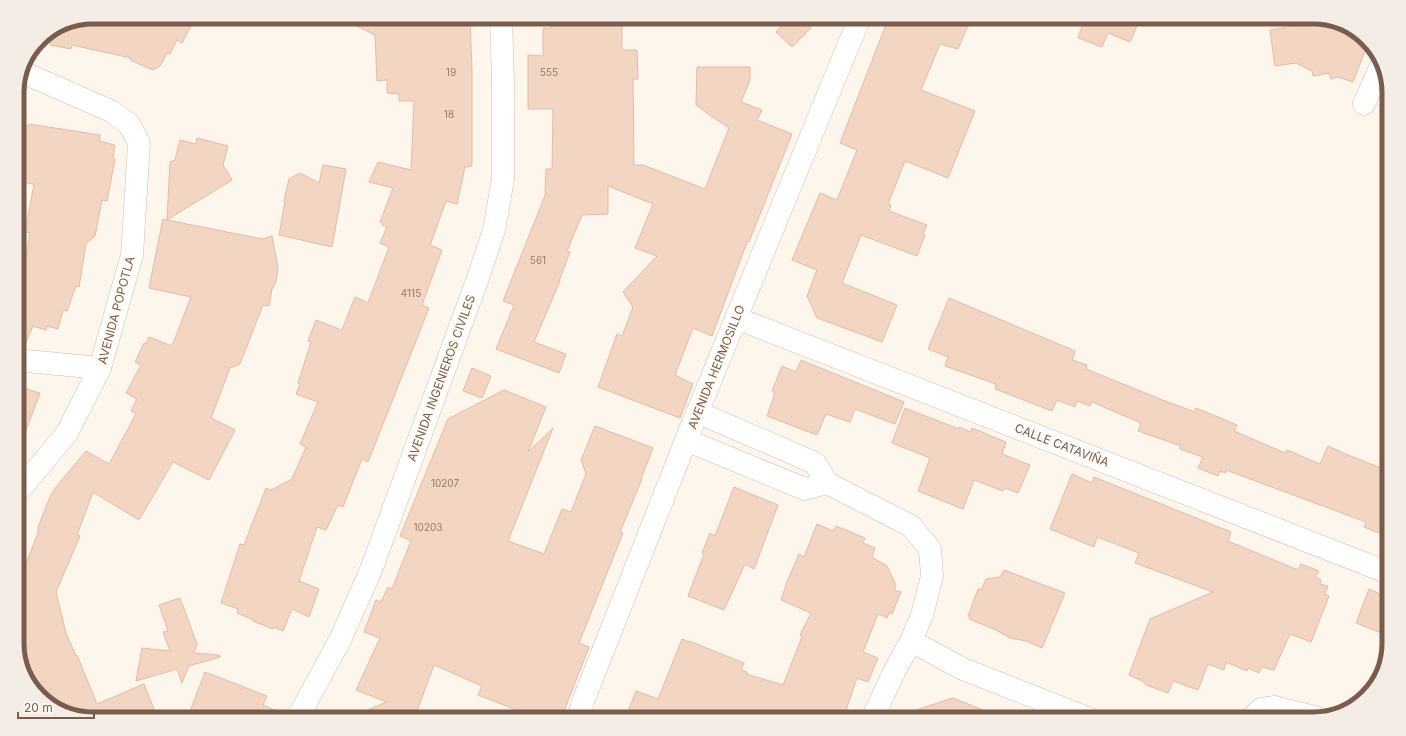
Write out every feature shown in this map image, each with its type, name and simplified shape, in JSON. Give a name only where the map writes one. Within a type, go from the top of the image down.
[{"type":"street","name":"AVENIDA INGENIEROS CIVILES","points":[[301,712],[340,640],[371,570],[478,278],[494,230],[503,179],[501,24]]},
{"type":"street","name":"AVENIDA HERMOSILLO","points":[[580,712],[697,412],[857,24]]},
{"type":"street","points":[[1364,104],[1378,72]]},
{"type":"street","name":"AVENIDA POPOTLA","points":[[24,485],[67,433],[100,368],[132,255],[139,143],[129,124],[111,111],[26,74]]},
{"type":"street","name":"CALLE CATAVIÑA","points":[[736,318],[1382,570]]},
{"type":"street","points":[[24,360],[100,368]]},
{"type":"street","points":[[697,412],[815,463],[827,483],[911,526],[930,549],[932,576],[922,615],[911,641],[875,712]]},
{"type":"street","points":[[686,440],[805,489],[827,483]]},
{"type":"street","points":[[911,641],[963,669],[1072,712]]},
{"type":"street","points":[[1258,712],[1261,709],[1274,707],[1294,712]]},
{"type":"building","points":[[192,24],[182,43],[177,40],[170,54],[167,53],[160,66],[153,70],[130,60],[131,58],[72,45],[71,49],[50,45],[51,38],[58,33],[84,25]]},
{"type":"building","points":[[352,24],[470,24],[472,166],[465,167],[457,204],[446,201],[430,245],[442,250],[422,305],[429,308],[368,462],[362,459],[343,507],[338,505],[326,530],[317,527],[299,581],[319,589],[309,617],[292,609],[283,631],[274,627],[273,629],[253,621],[254,620],[237,613],[238,609],[221,603],[240,544],[244,545],[266,488],[271,490],[292,479],[306,447],[300,444],[318,402],[296,394],[311,342],[308,341],[316,320],[342,330],[355,297],[368,303],[389,247],[380,243],[387,227],[382,225],[383,223],[380,222],[393,188],[369,182],[378,162],[411,170],[414,101],[399,101],[399,94],[387,93],[387,80],[377,81],[375,35]]},
{"type":"building","points":[[551,24],[622,24],[622,50],[637,50],[638,79],[633,79],[634,165],[643,165],[705,189],[729,128],[696,105],[697,67],[750,67],[750,80],[741,102],[762,110],[757,120],[792,134],[749,242],[747,242],[712,336],[693,328],[675,375],[693,384],[680,418],[598,387],[617,334],[622,336],[633,307],[623,292],[657,256],[635,248],[653,204],[608,186],[608,214],[582,215],[567,251],[570,252],[560,281],[534,342],[566,354],[559,373],[496,349],[514,305],[503,301],[546,193],[546,169],[552,169],[553,109],[528,109],[528,55],[543,56],[543,28],[551,28]]},
{"type":"building","points":[[783,24],[807,24],[811,28],[792,47],[776,32]]},
{"type":"building","points":[[886,24],[969,24],[958,49],[940,44],[921,90],[975,111],[948,178],[905,161],[888,204],[891,205],[889,211],[927,225],[917,256],[861,235],[842,283],[897,305],[882,342],[817,318],[807,296],[817,270],[792,260],[820,193],[837,200],[857,150],[840,143]]},
{"type":"building","points":[[1083,24],[1138,24],[1130,42],[1108,33],[1102,47],[1078,38]]},
{"type":"building","points":[[1313,24],[1331,26],[1344,31],[1359,41],[1366,48],[1353,82],[1338,77],[1331,79],[1329,73],[1313,76],[1312,71],[1296,63],[1275,66],[1270,30]]},
{"type":"building","points":[[29,124],[100,135],[99,141],[115,145],[113,158],[115,159],[107,201],[102,200],[95,236],[86,244],[79,287],[76,286],[67,311],[63,310],[58,329],[47,326],[46,330],[33,326],[24,347],[24,268],[30,233],[25,232],[34,184],[24,182],[24,125],[28,126]]},
{"type":"building","points":[[197,138],[228,146],[223,165],[232,180],[167,220],[170,162],[175,160],[180,140],[196,144]]},
{"type":"building","points":[[323,165],[346,169],[332,247],[279,235],[289,179],[300,173],[319,183]]},
{"type":"building","points":[[163,219],[262,239],[272,236],[278,268],[276,282],[272,289],[269,306],[263,305],[240,364],[230,368],[211,418],[235,430],[209,480],[173,462],[139,520],[93,492],[77,535],[80,536],[56,592],[66,633],[76,656],[77,655],[97,704],[144,684],[155,712],[93,712],[75,710],[62,705],[47,695],[31,674],[25,657],[24,648],[24,569],[38,533],[38,527],[50,497],[56,487],[86,451],[109,464],[136,414],[131,411],[137,399],[126,393],[141,365],[135,362],[144,343],[146,344],[149,337],[172,346],[191,297],[149,288]]},
{"type":"building","points":[[949,298],[1075,351],[1072,360],[1087,365],[1086,369],[1165,401],[1195,412],[1196,408],[1237,425],[1234,431],[1285,453],[1287,450],[1320,464],[1328,446],[1382,468],[1382,534],[1364,527],[1366,522],[1226,470],[1225,473],[1220,471],[1218,476],[1198,468],[1203,457],[1180,449],[1181,446],[1138,431],[1141,423],[1092,402],[1090,406],[1077,401],[1075,407],[1057,400],[1052,411],[995,389],[996,384],[945,366],[948,357],[928,349]]},
{"type":"building","points":[[801,360],[904,402],[895,424],[855,409],[850,422],[826,414],[817,435],[767,416],[775,393],[772,391],[782,366],[796,372]]},
{"type":"building","points":[[472,368],[491,376],[482,398],[463,391]]},
{"type":"building","points":[[24,388],[40,393],[24,436]]},
{"type":"building","points":[[504,390],[546,407],[528,452],[553,428],[508,541],[544,554],[562,509],[571,512],[586,474],[581,460],[595,426],[653,448],[620,532],[623,533],[579,643],[589,647],[564,712],[522,712],[478,695],[482,686],[434,665],[417,712],[363,712],[387,702],[356,690],[380,638],[364,632],[376,600],[381,602],[388,587],[392,589],[411,541],[400,536],[448,419]]},
{"type":"building","points":[[905,408],[959,429],[959,427],[971,432],[972,428],[1006,442],[1002,454],[1030,465],[1018,493],[1005,488],[1003,491],[974,480],[963,509],[918,491],[930,458],[892,443]]},
{"type":"building","points":[[1072,474],[1092,483],[1094,477],[1231,532],[1228,541],[1298,570],[1301,564],[1319,571],[1316,577],[1321,580],[1320,584],[1328,586],[1325,594],[1329,596],[1311,642],[1290,634],[1274,670],[1262,667],[1259,673],[1248,668],[1247,671],[1226,662],[1224,670],[1208,664],[1198,690],[1173,681],[1168,693],[1146,685],[1142,681],[1129,675],[1150,619],[1213,592],[1135,563],[1139,553],[1097,537],[1094,547],[1050,529]]},
{"type":"building","points":[[734,487],[778,505],[754,569],[745,564],[724,610],[688,596],[704,554],[702,553],[710,533],[715,536]]},
{"type":"building","points":[[817,524],[833,531],[836,526],[865,538],[863,543],[875,548],[872,557],[887,566],[896,585],[894,590],[901,592],[892,614],[889,613],[887,618],[878,614],[863,652],[878,658],[868,682],[857,678],[845,712],[628,712],[636,691],[658,699],[682,639],[744,663],[741,670],[747,672],[746,674],[783,685],[802,637],[800,635],[811,613],[781,600],[799,554],[804,557]]},
{"type":"building","points":[[1004,570],[1065,593],[1042,648],[1026,641],[1010,638],[996,630],[969,619],[970,616],[968,616],[978,589],[981,590],[986,579],[1000,577]]},
{"type":"building","points":[[1369,589],[1382,595],[1382,633],[1356,623]]},
{"type":"building","points":[[180,598],[197,644],[194,653],[220,655],[220,657],[189,666],[182,683],[177,669],[136,681],[142,648],[170,651],[163,632],[168,631],[159,605]]},
{"type":"building","points":[[205,672],[267,696],[263,705],[279,712],[190,712]]},
{"type":"building","points":[[953,698],[988,712],[910,712]]}]
